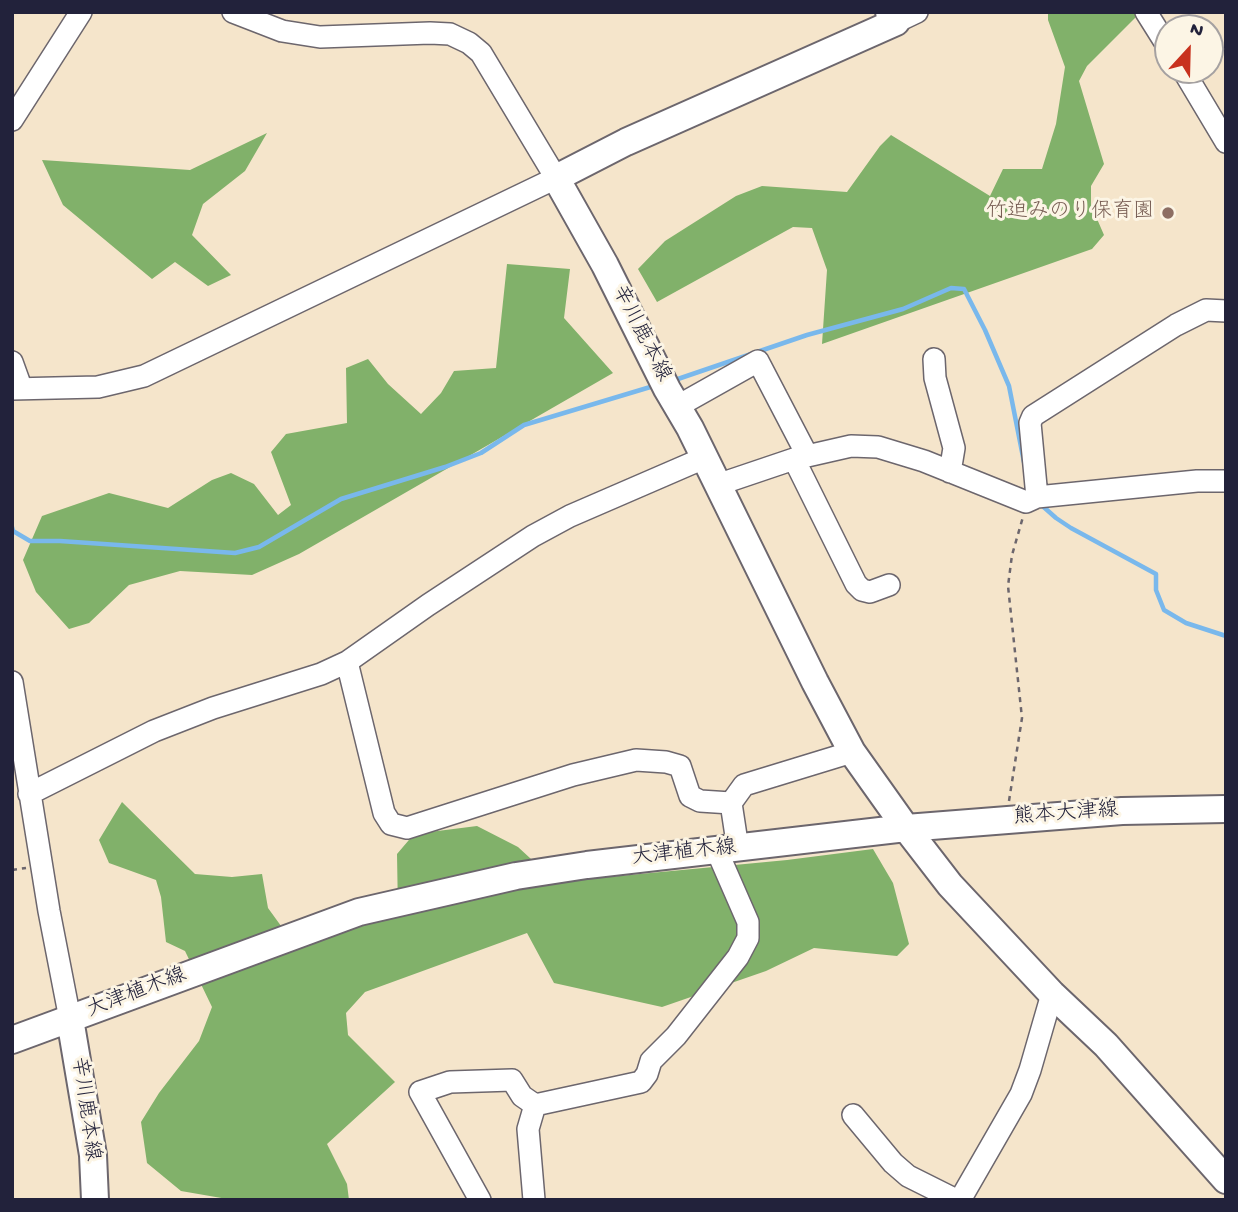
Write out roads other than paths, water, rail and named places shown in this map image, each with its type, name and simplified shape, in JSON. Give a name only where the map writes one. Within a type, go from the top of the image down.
[{"type":"main road","points":[[556,178],[626,142],[901,16]]},
{"type":"main road","name":"辛川鹿本線","points":[[556,178],[605,265],[852,752],[906,828]]},
{"type":"main road","name":"熊本大津線","points":[[906,828],[1122,811],[1226,809]]},
{"type":"main road","points":[[906,828],[950,884],[1052,995],[1106,1045],[1226,1180]]},
{"type":"main road","name":"大津植木線","points":[[12,1040],[359,912],[408,899],[516,876],[906,828]]},
{"type":"main road","name":"辛川鹿本線","points":[[70,1019],[93,1155],[95,1200]]},
{"type":"street","points":[[12,120],[81,12]]},
{"type":"street","points":[[12,362],[17,388],[98,387],[144,376],[556,178],[481,53],[469,43],[450,34],[320,37],[282,31],[233,12]]},
{"type":"street","points":[[1191,84],[1226,142]]},
{"type":"street","points":[[1037,497],[1030,423],[1033,416],[1176,325],[1206,310],[1226,311]]},
{"type":"street","points":[[934,359],[934,378],[954,448],[950,472]]},
{"type":"street","points":[[668,390],[758,361],[856,584],[862,590],[870,592],[889,586]]},
{"type":"street","points":[[717,485],[800,457],[850,446],[878,447],[924,461],[1026,502],[1037,497],[1197,481],[1226,481]]},
{"type":"street","points":[[29,794],[154,731],[213,708],[321,674],[347,662],[533,536],[570,516],[704,458]]},
{"type":"street","points":[[347,662],[384,813],[391,824],[407,828],[573,775],[636,760],[680,766],[691,796],[700,801],[732,803]]},
{"type":"street","points":[[12,682],[29,794],[70,1019]]},
{"type":"street","points":[[480,1200],[420,1092],[450,1082],[512,1080],[522,1096],[535,1105],[641,1082],[647,1074],[651,1060],[676,1037],[738,957],[748,938],[748,922],[728,850],[732,803],[744,785],[852,752]]},
{"type":"street","points":[[853,1115],[893,1163],[908,1176],[958,1200],[1021,1094],[1052,995]]},
{"type":"street","points":[[534,1200],[528,1129],[535,1105]]},
{"type":"waterway","points":[[672,381],[807,335],[903,309],[951,288],[964,289],[1009,386],[1024,462]]},
{"type":"waterway","points":[[12,527],[13,531],[30,541],[235,553],[259,547],[341,499],[481,453],[524,425],[657,385]]},
{"type":"waterway","points":[[1038,502],[1071,528],[1156,574],[1156,590],[1164,610],[1186,623],[1226,636]]},
{"type":"place","name":"竹迫みのり保育園","points":[[1168,213]]}]
